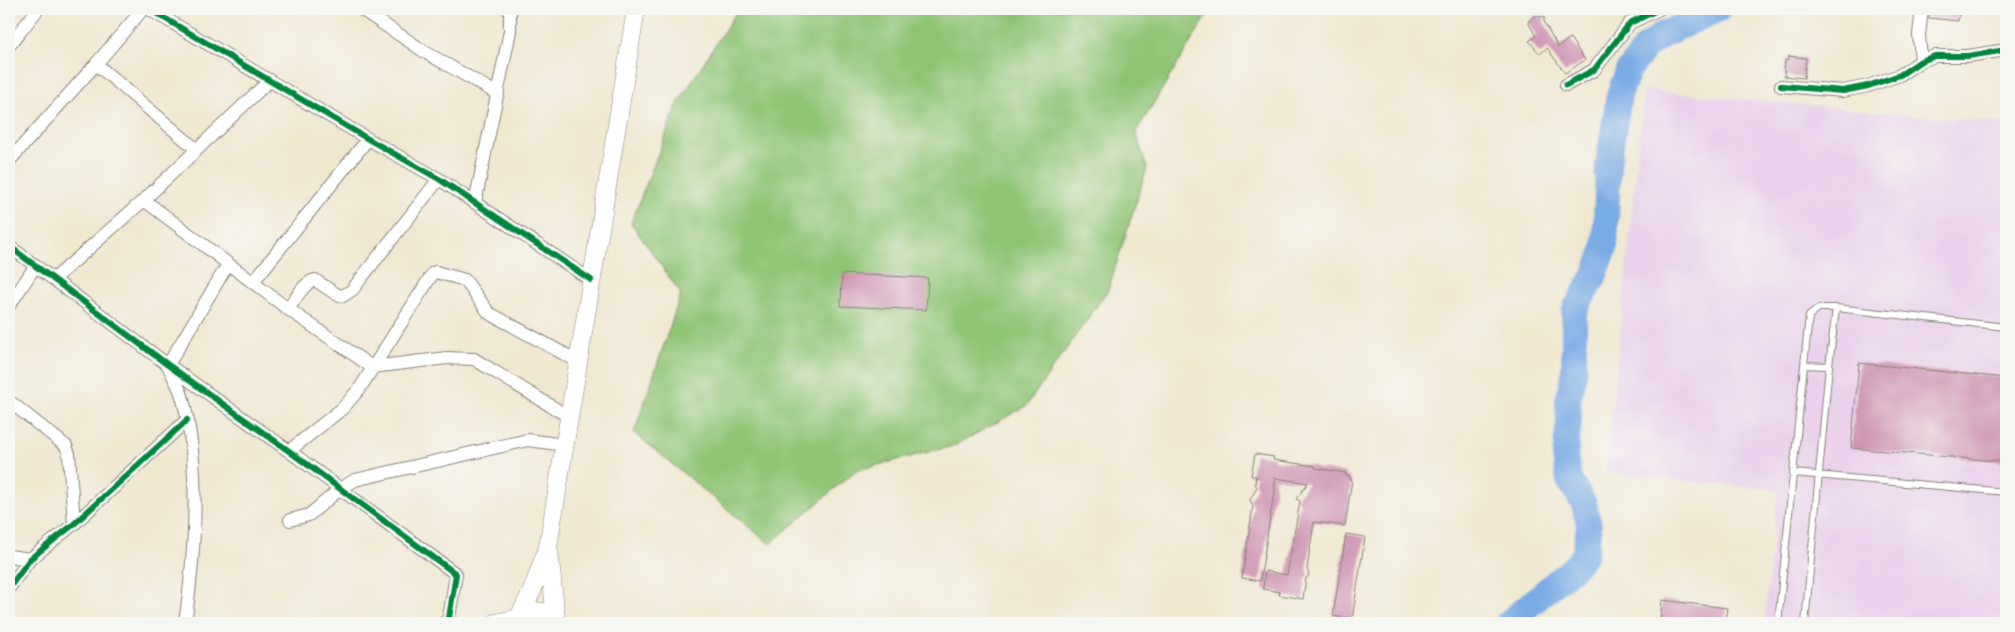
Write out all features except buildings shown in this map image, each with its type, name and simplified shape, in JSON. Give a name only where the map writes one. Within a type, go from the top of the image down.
[{"type":"main road","points":[[516,619],[532,591],[548,546],[636,9]]},
{"type":"main road","points":[[548,546],[558,622]]},
{"type":"main road","points":[[495,623],[516,619],[535,611],[543,612],[558,622]]},
{"type":"street","points":[[9,46],[38,9]]},
{"type":"street","points":[[9,161],[143,9]]},
{"type":"street","points":[[148,9],[368,140],[439,179],[591,280]]},
{"type":"street","points":[[361,9],[425,52],[498,94]]},
{"type":"street","points":[[475,203],[510,31],[510,9]]},
{"type":"street","points":[[1566,85],[1594,70],[1630,23],[1659,9]]},
{"type":"street","points":[[1920,61],[1919,35],[1922,9]]},
{"type":"street","points":[[1781,86],[1843,91],[1868,86],[1900,75],[1920,61],[1935,56],[1968,56],[2006,50]]},
{"type":"street","points":[[96,64],[196,150]]},
{"type":"street","points":[[54,279],[144,200],[270,80]]},
{"type":"street","points":[[253,282],[368,140]]},
{"type":"street","points":[[288,309],[307,283],[312,280],[343,296],[352,290],[439,179]]},
{"type":"street","points":[[144,200],[288,309],[372,367],[447,358],[474,359],[569,417]]},
{"type":"street","points":[[9,246],[168,365],[456,574],[450,618],[444,623]]},
{"type":"street","points":[[168,365],[228,264]]},
{"type":"street","points":[[9,306],[36,265]]},
{"type":"street","points":[[289,451],[342,408],[360,388],[436,272],[465,280],[490,313],[579,362]]},
{"type":"street","points":[[168,365],[182,394],[188,420],[192,465],[194,536],[185,623]]},
{"type":"street","points":[[9,400],[66,446],[69,454],[74,524]]},
{"type":"street","points":[[9,588],[30,560],[74,524],[188,420]]},
{"type":"street","points":[[290,520],[309,515],[340,489],[355,480],[528,440],[565,445]]},
{"type":"street","points":[[9,556],[30,560]]},
{"type":"lane","points":[[1778,623],[1809,316],[1819,308],[1836,308],[2006,327]]},
{"type":"lane","points":[[1805,623],[1836,308]]},
{"type":"lane","points":[[1804,365],[1829,366]]},
{"type":"lane","points":[[1793,473],[2006,492]]},
{"type":"shaded area","points":[[1644,90],[2006,124],[2006,623],[1764,623],[1778,490],[1606,473]]},
{"type":"green space","points":[[738,9],[1211,9],[1136,132],[1147,168],[1108,290],[1026,406],[956,445],[855,471],[770,544],[634,433],[681,294],[631,223],[678,103]]},
{"type":"water","points":[[1700,9],[1740,9],[1671,41],[1666,47],[1652,26],[1661,26]]},
{"type":"waterway","points":[[1508,623],[1574,567],[1585,554],[1589,525],[1584,504],[1569,480],[1565,456],[1569,422],[1568,400],[1574,373],[1574,311],[1594,277],[1605,248],[1608,165],[1619,95],[1628,71],[1646,47],[1664,34],[1719,9]]},
{"type":"cycle path","points":[[149,9],[439,179],[591,280]]},
{"type":"cycle path","points":[[1566,85],[1594,70],[1630,23],[1659,9]]},
{"type":"cycle path","points":[[1781,86],[1843,91],[1868,86],[1900,75],[1921,61],[1935,56],[1968,56],[2006,50]]},
{"type":"cycle path","points":[[9,246],[168,365],[456,574],[449,618],[444,623]]},
{"type":"cycle path","points":[[9,588],[30,559],[74,524],[187,420]]}]
